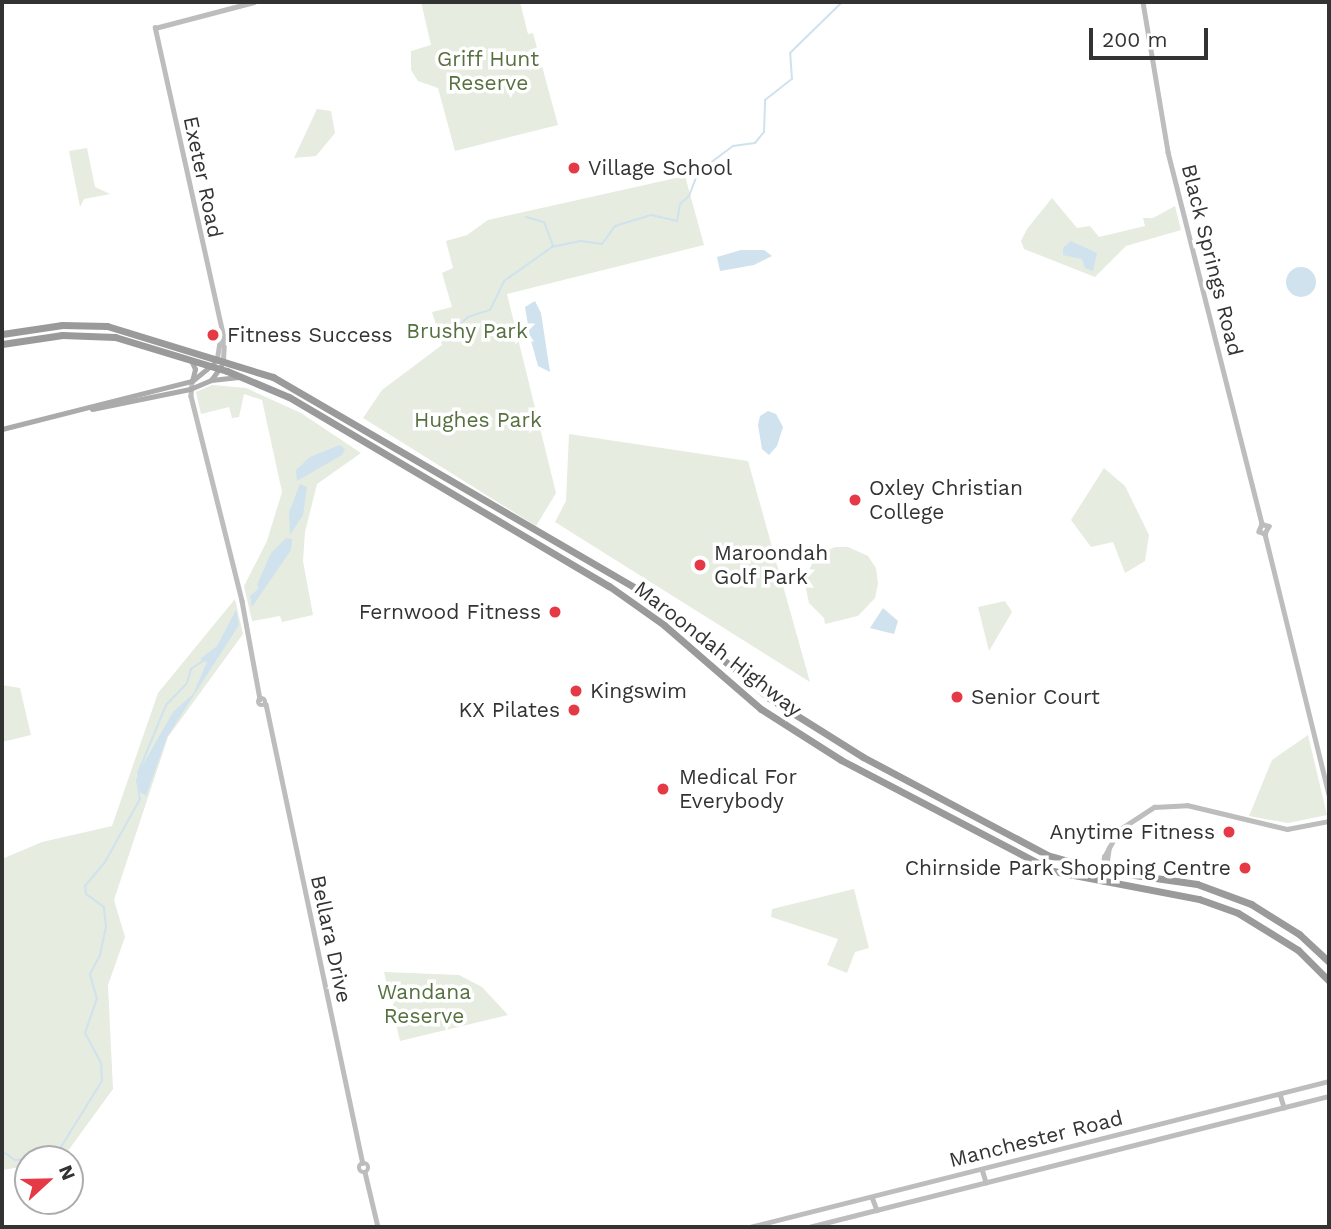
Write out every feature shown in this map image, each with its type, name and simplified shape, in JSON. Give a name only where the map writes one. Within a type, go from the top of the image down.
[{"type":"highway","name":"Maroondah Highway","points":[[2,334],[62,325],[107,326],[220,358],[272,377],[387,440],[639,590],[698,636],[769,698],[828,737],[1021,844],[1103,871],[1196,884],[1251,904],[1299,934],[1329,962]]},
{"type":"highway","name":"Maroondah Highway","points":[[2,344],[95,334],[216,368],[302,404],[601,582],[692,649],[761,709],[841,760],[1027,860],[1103,883],[1184,896],[1225,908],[1286,941],[1329,981]]},
{"type":"highway","points":[[692,649],[698,636]]},
{"type":"main road","name":"Exeter Road","points":[[220,358],[221,334],[155,28],[254,2]]},
{"type":"main road","name":"Black Springs Road","points":[[1143,2],[1168,152],[1262,524],[1259,531],[1265,534],[1329,794]]},
{"type":"main road","points":[[211,380],[220,358]]},
{"type":"main road","points":[[191,360],[195,369],[192,382]]},
{"type":"main road","points":[[2,429],[192,382],[216,368]]},
{"type":"main road","points":[[70,412],[175,393],[211,380],[240,377]]},
{"type":"main road","name":"Bellara Drive","points":[[192,382],[190,389],[242,601],[363,1163],[368,1166],[365,1172],[378,1227]]},
{"type":"main road","points":[[173,386],[175,393]]},
{"type":"main road","points":[[1103,883],[1104,858],[1130,820],[1170,804],[1281,829],[1329,821]]},
{"type":"main road","points":[[1103,871],[1109,848]]},
{"type":"main road","points":[[1089,867],[1104,858]]},
{"type":"main road","name":"Manchester Road","points":[[750,1227],[1329,1081]]},
{"type":"main road","points":[[1280,1094],[1283,1107]]},
{"type":"main road","name":"Manchester Road","points":[[809,1227],[1329,1096]]},
{"type":"main road","points":[[982,1169],[986,1182]]},
{"type":"main road","points":[[872,1197],[877,1210]]},
{"type":"green space","name":"Griff Hunt Reserve","points":[[421,2],[520,2],[528,34],[533,33],[558,125],[455,151],[438,88],[418,81],[411,70],[411,51],[431,45]]},
{"type":"green space","points":[[317,109],[331,111],[335,133],[316,156],[294,158]]},
{"type":"green space","points":[[87,148],[95,187],[110,194],[84,199],[80,207],[69,151]]},
{"type":"green space","points":[[685,176],[704,245],[507,294],[556,493],[536,526],[363,418],[382,390],[442,345],[432,312],[452,307],[442,273],[453,268],[446,241],[467,235],[488,220]]},
{"type":"green space","points":[[1052,198],[1077,228],[1090,226],[1099,237],[1145,226],[1143,218],[1153,218],[1175,206],[1181,230],[1126,246],[1095,277],[1024,249],[1021,241],[1027,229]]},
{"type":"green space","points":[[212,385],[246,388],[301,413],[361,453],[317,484],[305,532],[303,561],[313,615],[282,622],[280,616],[252,621],[244,586],[267,541],[282,492],[262,400],[244,394],[239,417],[232,418],[229,407],[201,414],[196,392]]},
{"type":"green space","name":"Maroondah Golf Park","points":[[569,434],[748,461],[810,682],[555,522],[566,501]]},
{"type":"green space","points":[[1104,468],[1125,486],[1149,535],[1145,561],[1125,573],[1113,542],[1091,547],[1071,520]]},
{"type":"green space","points":[[835,547],[848,547],[868,556],[876,568],[878,584],[875,598],[858,616],[825,624],[824,618],[809,603],[804,580],[816,556]]},
{"type":"green space","points":[[235,599],[243,634],[168,737],[114,900],[125,937],[108,985],[113,1089],[72,1145],[14,1145],[14,1168],[2,1170],[2,859],[42,842],[112,826],[158,693]]},
{"type":"green space","points":[[1005,601],[1012,612],[989,651],[978,607]]},
{"type":"green space","points":[[2,685],[20,688],[31,735],[2,742]]},
{"type":"green space","points":[[1308,735],[1327,815],[1288,823],[1249,816],[1272,760]]},
{"type":"green space","points":[[854,889],[869,948],[855,952],[847,973],[827,965],[838,939],[771,917],[772,909]]},
{"type":"green space","name":"Wandana Reserve","points":[[384,972],[459,975],[482,987],[508,1015],[400,1041]]},
{"type":"water","points":[[1071,241],[1097,253],[1093,271],[1085,268],[1082,259],[1063,255],[1063,248]]},
{"type":"water","points":[[741,250],[764,250],[772,256],[754,265],[720,271],[717,257]]},
{"type":"water","points":[[1301,267],[1312,271],[1316,282],[1312,293],[1301,297],[1290,293],[1286,282],[1290,271]]},
{"type":"water","points":[[535,301],[541,313],[550,372],[538,366],[530,337],[525,307]]},
{"type":"water","points":[[768,411],[776,414],[783,427],[777,446],[769,455],[762,449],[758,425],[760,416]]},
{"type":"water","points":[[340,445],[345,449],[342,455],[297,481],[296,470],[310,457]]},
{"type":"water","points":[[300,484],[307,487],[303,515],[290,535],[289,512]]},
{"type":"water","points":[[286,538],[292,539],[291,550],[252,607],[250,596],[259,588],[257,585],[271,553]]},
{"type":"water","points":[[883,608],[898,621],[894,634],[870,628]]},
{"type":"water","points":[[236,610],[239,625],[167,737],[146,796],[140,792],[137,775],[173,712],[193,694],[207,662],[200,659],[217,646]]},
{"type":"waterway","points":[[446,338],[468,317],[490,310],[504,281],[552,247],[581,241],[602,244],[615,226],[651,215],[677,221],[680,204],[689,196],[698,172],[733,146],[755,143],[764,132],[765,100],[792,79],[790,53],[842,2]]},
{"type":"waterway","points":[[526,217],[544,222],[553,246]]},
{"type":"waterway","points":[[138,773],[166,705],[187,683],[191,669],[206,659]]},
{"type":"waterway","points":[[62,1145],[102,1081],[101,1063],[85,1033],[97,999],[90,974],[100,955],[106,927],[104,907],[86,894],[85,886],[105,862],[140,799],[137,779]]},
{"type":"waterway","points":[[2,1151],[14,1159]]},
{"type":"place","name":"Village School","points":[[574,168]]},
{"type":"place","name":"Fitness Success","points":[[213,335]]},
{"type":"place","name":"Oxley Christian College","points":[[855,500]]},
{"type":"place","name":"Maroondah Golf Park","points":[[700,565]]},
{"type":"place","name":"Fernwood Fitness","points":[[555,612]]},
{"type":"place","name":"Kingswim","points":[[576,691]]},
{"type":"place","name":"Senior Court","points":[[957,697]]},
{"type":"place","name":"KX Pilates","points":[[574,710]]},
{"type":"place","name":"Medical For Everybody","points":[[663,789]]},
{"type":"place","name":"Anytime Fitness","points":[[1229,832]]},
{"type":"place","name":"Chirnside Park Shopping Centre","points":[[1245,868]]},
{"type":"park label","name":"Brushy Park","points":[[467,331]]},
{"type":"park label","name":"Hughes Park","points":[[478,420]]}]
